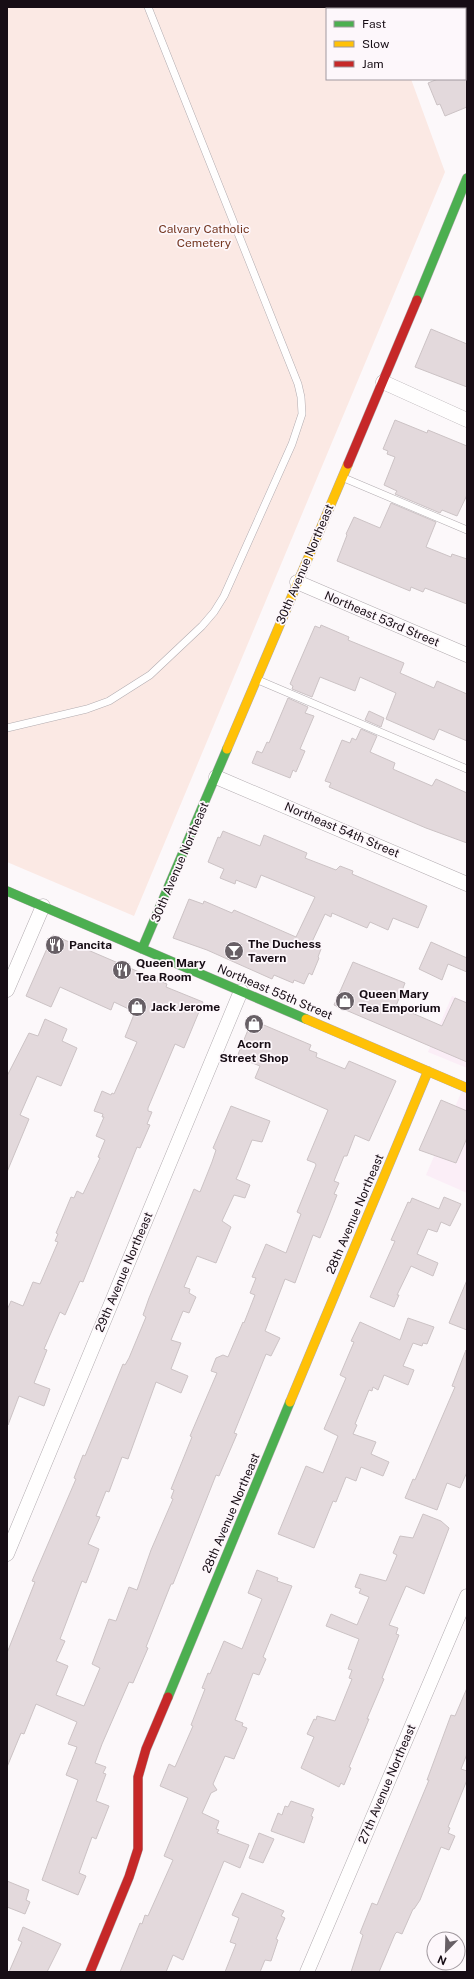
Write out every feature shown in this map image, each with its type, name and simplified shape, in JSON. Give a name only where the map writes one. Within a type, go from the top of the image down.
[{"type":"street","name":"30th Avenue Northeast","points":[[142,949],[383,382],[467,178]]},
{"type":"street","points":[[383,382],[467,420]]},
{"type":"street","name":"Northeast 53rd Street","points":[[297,582],[467,655]]},
{"type":"street","name":"Northeast 54th Street","points":[[216,777],[467,884]]},
{"type":"street","name":"Northeast 55th Street","points":[[7,891],[467,1088]]},
{"type":"street","points":[[7,990],[43,906]]},
{"type":"street","name":"29th Avenue Northeast","points":[[7,1554],[242,991]]},
{"type":"street","name":"28th Avenue Northeast","points":[[90,1972],[138,1849],[138,1776],[146,1749],[428,1071]]},
{"type":"street","name":"27th Avenue Northeast","points":[[307,1972],[467,1596]]},
{"type":"lane","points":[[7,728],[87,709],[109,701],[150,675],[202,626],[214,612],[238,565],[292,444],[302,414],[302,398],[298,384],[148,7]]},
{"type":"lane","points":[[342,477],[467,530]]},
{"type":"lane","points":[[256,680],[467,769]]},
{"type":"shaded area","points":[[452,996],[467,1002],[467,1068],[428,1052]]},
{"type":"shaded area","points":[[467,1079],[467,1193],[426,1175]]},
{"type":"green space","name":"Calvary Catholic Cemetery","points":[[7,7],[384,7],[326,8],[326,80],[411,80],[445,172],[134,916],[7,862]]},
{"type":"building","points":[[467,79],[467,107],[445,116],[440,104],[437,105],[428,83],[436,80]]},
{"type":"building","points":[[431,329],[467,344],[467,387],[415,367]]},
{"type":"building","points":[[395,420],[427,433],[428,430],[467,446],[467,495],[457,516],[442,510],[440,513],[395,494],[397,491],[384,485],[395,457],[387,454],[388,451],[383,449]]},
{"type":"building","points":[[391,503],[436,522],[426,547],[451,557],[452,554],[467,559],[467,604],[425,588],[423,592],[411,587],[410,591],[337,561],[347,535],[346,534],[354,517],[380,528]]},
{"type":"building","points":[[321,625],[349,637],[348,640],[404,663],[400,673],[434,688],[437,681],[467,694],[467,741],[439,729],[434,740],[386,719],[396,693],[360,677],[355,691],[320,677],[312,697],[292,689],[293,686],[290,684],[315,626],[320,628]]},
{"type":"building","points":[[288,698],[308,707],[305,713],[314,716],[300,749],[305,751],[296,772],[293,770],[290,778],[252,763],[257,751],[262,753],[267,742],[269,743]]},
{"type":"building","points":[[369,711],[384,718],[381,727],[365,720]]},
{"type":"building","points":[[361,729],[377,736],[370,752],[395,763],[393,769],[432,786],[436,779],[467,793],[467,843],[426,828],[329,787],[331,783],[325,781],[342,740],[350,743],[352,738],[356,740]]},
{"type":"building","points":[[223,831],[260,846],[264,835],[307,853],[305,858],[336,870],[340,866],[353,871],[352,874],[427,906],[418,928],[393,918],[388,930],[370,922],[367,928],[332,913],[331,917],[325,914],[311,944],[321,949],[319,958],[312,975],[309,973],[304,984],[294,980],[293,983],[274,975],[272,979],[207,950],[173,938],[189,899],[203,904],[204,901],[232,913],[234,910],[296,937],[315,897],[261,875],[256,888],[236,880],[235,884],[220,878],[224,869],[208,862],[218,837],[220,838]]},
{"type":"building","points":[[53,935],[167,984],[166,987],[203,1002],[184,1048],[175,1044],[148,1108],[148,1111],[152,1112],[147,1124],[150,1125],[140,1148],[137,1147],[83,1282],[80,1281],[65,1315],[60,1312],[44,1349],[47,1350],[34,1383],[50,1389],[44,1406],[19,1396],[8,1425],[7,1310],[11,1301],[23,1306],[33,1282],[40,1284],[58,1242],[55,1241],[58,1234],[56,1233],[71,1197],[74,1198],[77,1191],[83,1194],[100,1158],[98,1157],[105,1140],[96,1136],[104,1117],[102,1117],[103,1114],[94,1111],[102,1091],[111,1095],[112,1093],[114,1094],[137,1042],[125,1037],[135,1012],[114,1002],[111,1010],[60,987],[51,1007],[26,996]]},
{"type":"building","points":[[431,942],[467,958],[467,972],[448,964],[442,980],[419,969]]},
{"type":"building","points":[[353,962],[405,983],[396,1006],[442,1026],[455,998],[467,1003],[467,1062],[334,1005]]},
{"type":"building","points":[[45,1019],[67,1029],[62,1041],[77,1048],[61,1086],[37,1076],[20,1115],[29,1119],[7,1172],[7,1076],[29,1033],[38,1036]]},
{"type":"building","points":[[252,1020],[311,1045],[309,1050],[317,1053],[316,1057],[345,1069],[349,1061],[396,1081],[369,1141],[355,1135],[347,1156],[344,1156],[334,1181],[339,1183],[334,1194],[337,1195],[320,1238],[313,1235],[295,1283],[285,1279],[265,1331],[280,1338],[271,1356],[266,1354],[234,1433],[237,1434],[219,1476],[216,1475],[173,1584],[171,1584],[146,1647],[148,1648],[133,1683],[129,1682],[102,1744],[95,1763],[106,1767],[103,1773],[106,1774],[96,1801],[109,1806],[96,1839],[92,1837],[79,1873],[86,1876],[78,1895],[42,1880],[78,1780],[66,1775],[77,1747],[68,1744],[77,1722],[36,1704],[24,1734],[21,1733],[7,1767],[7,1653],[35,1582],[32,1581],[76,1479],[74,1478],[83,1455],[85,1456],[123,1364],[125,1365],[129,1358],[146,1317],[143,1315],[149,1298],[194,1189],[200,1192],[216,1150],[213,1148],[231,1106],[270,1121],[262,1142],[252,1140],[236,1179],[250,1185],[245,1198],[234,1195],[222,1221],[231,1227],[216,1263],[197,1256],[184,1287],[190,1289],[189,1293],[196,1297],[189,1313],[183,1311],[171,1340],[181,1343],[171,1369],[188,1376],[181,1393],[156,1382],[128,1459],[122,1457],[109,1492],[106,1491],[96,1516],[100,1517],[88,1544],[99,1549],[86,1583],[82,1581],[60,1639],[65,1641],[56,1661],[68,1666],[56,1695],[84,1706],[100,1668],[92,1664],[109,1619],[116,1621],[129,1587],[137,1590],[151,1550],[173,1499],[171,1498],[174,1490],[171,1489],[192,1437],[190,1436],[217,1373],[211,1371],[216,1358],[223,1355],[228,1357],[255,1295],[250,1293],[256,1278],[252,1277],[266,1244],[286,1253],[301,1214],[297,1212],[316,1165],[315,1163],[307,1160],[328,1110],[255,1078],[260,1066],[237,1057]]},
{"type":"building","points":[[441,1100],[467,1111],[467,1138],[456,1163],[419,1150]]},
{"type":"building","points":[[444,1197],[461,1204],[450,1226],[441,1222],[437,1232],[428,1229],[417,1254],[438,1263],[433,1276],[411,1266],[397,1295],[399,1295],[394,1307],[370,1297],[395,1241],[391,1240],[408,1202],[410,1203],[412,1198],[439,1209]]},
{"type":"building","points":[[467,1280],[467,1330],[449,1323]]},
{"type":"building","points":[[408,1318],[434,1327],[427,1344],[423,1343],[422,1346],[413,1343],[403,1366],[414,1370],[408,1385],[384,1375],[378,1390],[373,1387],[372,1391],[369,1390],[355,1424],[357,1425],[353,1434],[376,1442],[371,1454],[389,1462],[383,1476],[361,1467],[356,1481],[346,1477],[336,1502],[333,1501],[314,1548],[278,1534],[306,1466],[323,1473],[338,1436],[324,1429],[346,1378],[340,1375],[354,1342],[351,1341],[360,1322],[400,1340]]},
{"type":"building","points":[[466,1350],[467,1472],[460,1488],[447,1483],[437,1510],[405,1498],[413,1479],[415,1480],[455,1387],[452,1386]]},
{"type":"building","points":[[423,1514],[441,1521],[449,1528],[424,1594],[406,1586],[389,1625],[398,1628],[396,1634],[399,1635],[382,1678],[384,1679],[367,1719],[369,1719],[349,1767],[351,1768],[344,1785],[341,1783],[339,1787],[301,1768],[314,1737],[307,1734],[314,1719],[316,1720],[317,1716],[335,1721],[352,1679],[349,1678],[352,1670],[348,1669],[359,1639],[326,1626],[331,1614],[357,1625],[369,1597],[359,1593],[361,1589],[355,1587],[360,1574],[386,1581],[397,1555],[393,1553],[400,1536],[413,1538]]},
{"type":"building","points":[[257,1570],[278,1578],[277,1581],[292,1586],[263,1657],[266,1659],[259,1675],[253,1673],[235,1720],[243,1723],[242,1726],[247,1728],[234,1759],[225,1756],[213,1784],[217,1790],[211,1793],[202,1813],[219,1821],[216,1829],[219,1830],[217,1833],[249,1845],[240,1868],[224,1861],[183,1960],[173,1955],[166,1972],[120,1972],[140,1923],[142,1924],[145,1915],[148,1916],[173,1860],[164,1856],[188,1798],[160,1786],[169,1764],[175,1767],[193,1726],[191,1725],[205,1689],[202,1688],[208,1673],[210,1674],[224,1641],[242,1649],[262,1599],[248,1593]]},
{"type":"building","points":[[467,1688],[467,1754],[461,1769],[467,1771],[467,1780],[448,1827],[450,1828],[448,1833],[455,1836],[449,1850],[441,1847],[420,1900],[413,1909],[402,1934],[397,1932],[395,1934],[379,1972],[351,1972],[363,1935],[360,1933],[372,1903],[377,1905],[429,1780],[427,1780],[451,1715],[455,1716]]},
{"type":"building","points":[[291,1801],[314,1809],[311,1816],[313,1817],[304,1843],[271,1831],[278,1813],[282,1815],[285,1806],[288,1807]]},
{"type":"building","points":[[259,1833],[274,1839],[263,1863],[249,1858]]},
{"type":"building","points":[[7,1881],[29,1890],[26,1900],[30,1902],[25,1914],[7,1907]]},
{"type":"building","points":[[242,1893],[284,1911],[281,1916],[285,1918],[276,1939],[278,1940],[271,1961],[265,1960],[260,1972],[225,1972],[236,1944],[230,1942],[239,1918],[232,1915]]},
{"type":"building","points":[[23,1927],[61,1944],[47,1972],[9,1972],[22,1942],[18,1940]]},
{"type":"traffic: fast","points":[[417,300],[467,178]]},
{"type":"traffic: fast","points":[[142,949],[227,749]]},
{"type":"traffic: fast","points":[[7,891],[306,1019]]},
{"type":"traffic: fast","points":[[168,1697],[290,1402]]},
{"type":"traffic: slow","points":[[227,749],[348,464]]},
{"type":"traffic: slow","points":[[306,1019],[467,1088]]},
{"type":"traffic: slow","points":[[290,1402],[428,1071]]},
{"type":"traffic: jam","points":[[348,464],[417,300]]},
{"type":"traffic: jam","points":[[90,1972],[129,1877],[138,1849],[138,1777],[146,1749],[168,1697]]},
{"type":"place","name":"Pancita","points":[[55,945]]},
{"type":"place","name":"The Duchess Tavern","points":[[234,951]]},
{"type":"place","name":"Queen Mary Tea Room","points":[[122,970]]},
{"type":"place","name":"Queen Mary Tea Emporium","points":[[345,1001]]},
{"type":"place","name":"Jack Jerome","points":[[137,1007]]},
{"type":"place","name":"Acorn Street Shop","points":[[254,1024]]}]
